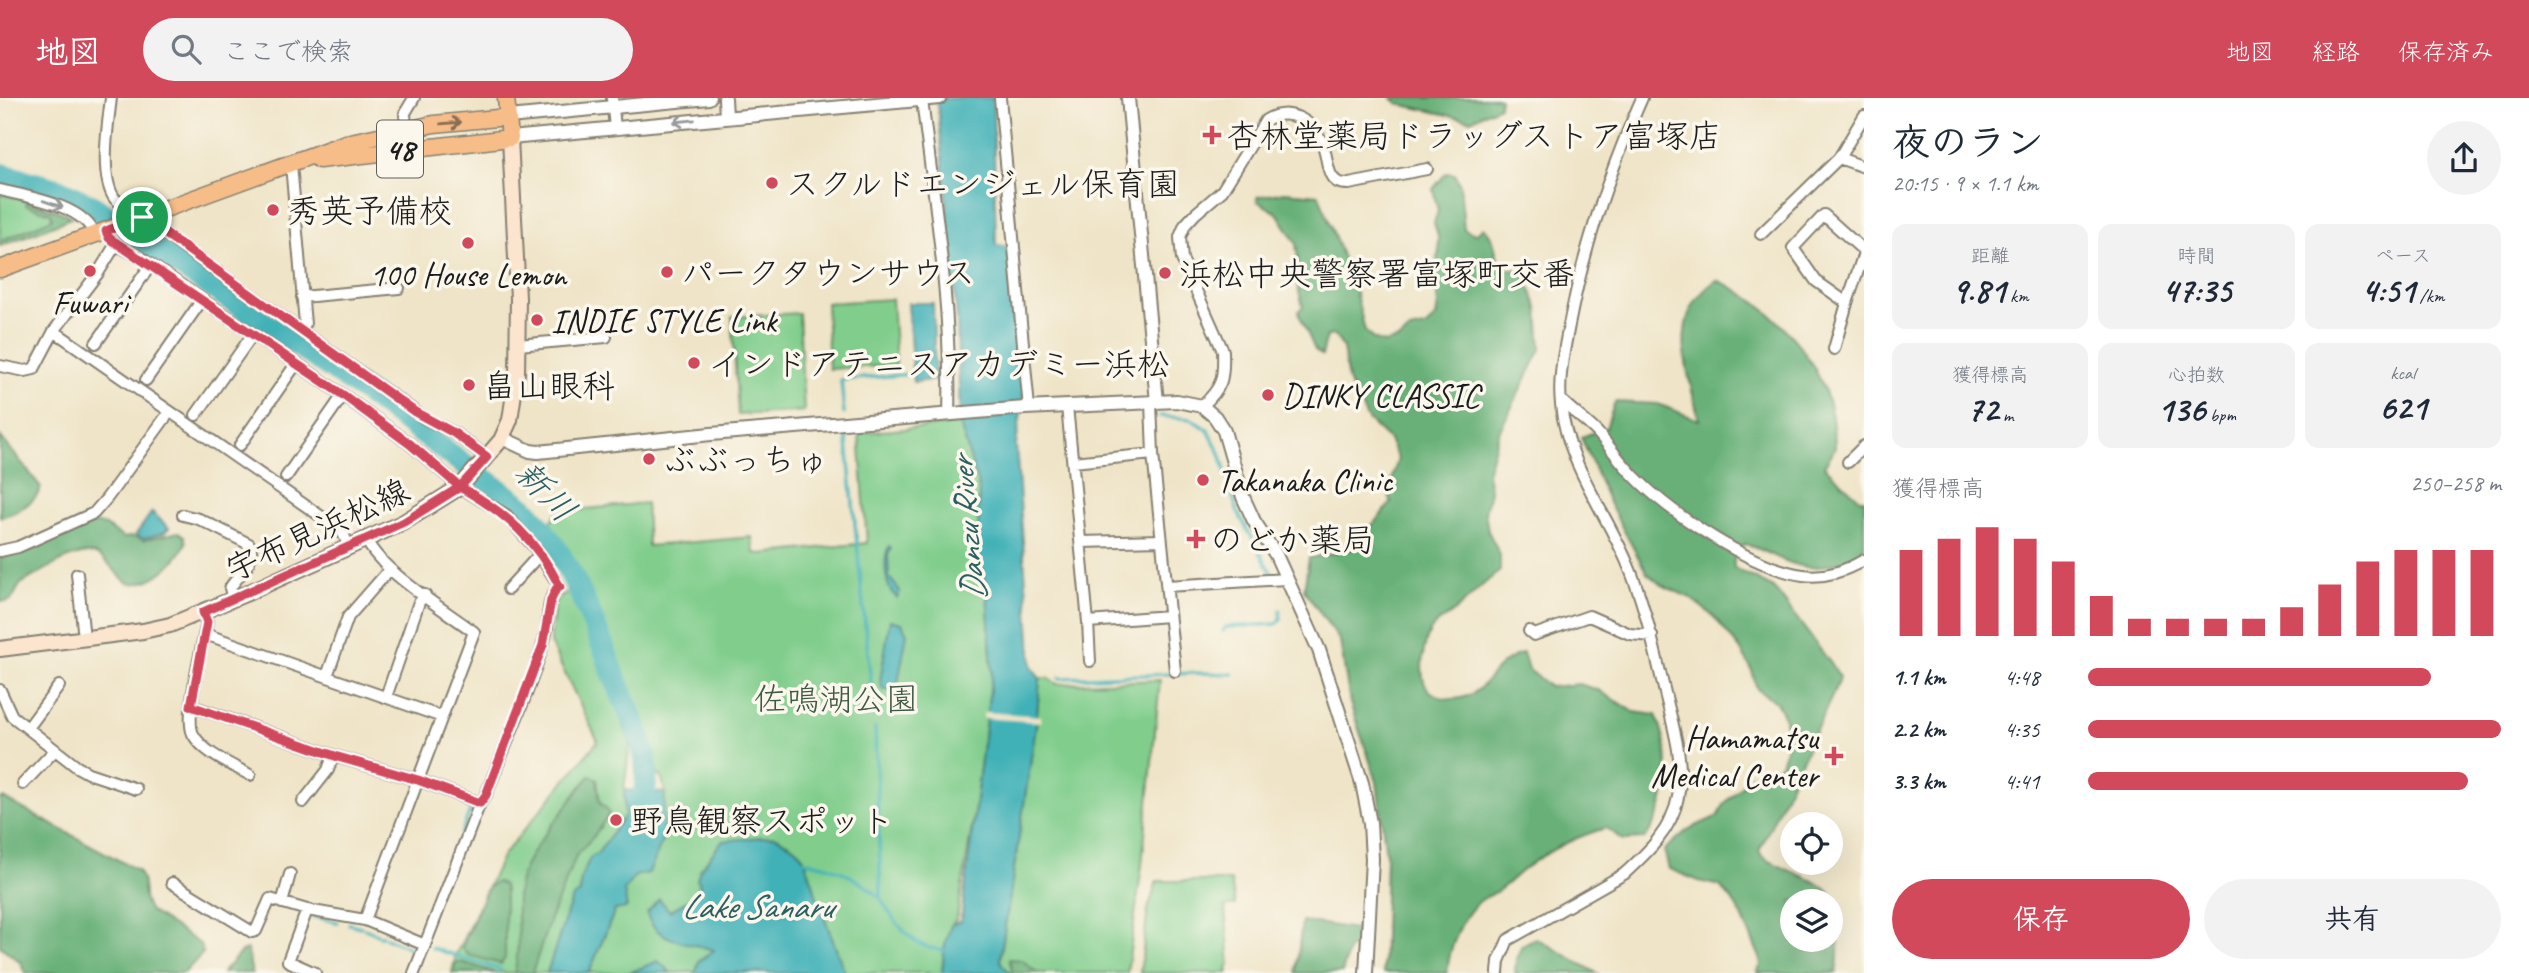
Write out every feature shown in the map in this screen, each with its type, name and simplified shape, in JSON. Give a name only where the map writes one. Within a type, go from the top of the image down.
[{"type":"main road","points":[[506,98],[510,138]]},
{"type":"main road","name":"48","points":[[0,269],[106,235],[138,219],[346,142],[434,124],[508,117]]},
{"type":"main road","name":"48","points":[[291,164],[510,138]]},
{"type":"main road","name":"宇布見浜松線","points":[[0,649],[156,628],[203,612],[414,516],[463,484],[502,438],[510,420],[513,403],[518,345],[518,298],[510,138]]},
{"type":"street","points":[[111,98],[106,146],[111,193],[115,199],[138,219],[424,418],[454,433],[486,459]]},
{"type":"street","points":[[406,130],[405,113],[414,98]]},
{"type":"street","points":[[508,117],[613,103],[709,98]]},
{"type":"street","points":[[725,98],[726,117]]},
{"type":"street","points":[[510,138],[940,98]]},
{"type":"street","points":[[1000,98],[1027,408]]},
{"type":"street","points":[[1128,98],[1153,409],[1153,454],[1175,671]]},
{"type":"street","points":[[1498,973],[1499,961],[1508,940],[1624,874],[1651,848],[1670,821],[1678,799],[1681,775],[1676,739],[1652,636],[1627,562],[1573,453],[1563,425],[1560,401],[1564,351],[1579,273],[1626,136],[1642,98]]},
{"type":"street","points":[[922,100],[945,283],[953,415]]},
{"type":"street","points":[[613,103],[615,128]]},
{"type":"street","points":[[1202,406],[1221,386],[1223,351],[1182,259],[1180,237],[1185,225],[1195,214],[1222,191],[1265,120],[1277,114],[1289,115],[1301,118],[1313,128],[1322,144],[1331,176],[1339,183],[1349,184],[1427,169]]},
{"type":"street","points":[[1760,234],[1839,158],[1864,116]]},
{"type":"street","points":[[1839,158],[1864,167]]},
{"type":"street","points":[[291,164],[304,324],[299,330]]},
{"type":"street","points":[[0,190],[74,212],[343,395],[506,515],[528,537],[560,587],[556,589],[551,600],[543,645],[414,973]]},
{"type":"street","points":[[1834,349],[1864,252],[1824,215],[1793,248],[1816,281],[1847,303]]},
{"type":"street","points":[[0,366],[25,371],[34,369],[54,331],[98,273],[106,235]]},
{"type":"street","points":[[96,342],[150,266]]},
{"type":"street","points":[[302,297],[399,288]]},
{"type":"street","points":[[146,380],[202,300]]},
{"type":"street","points":[[54,331],[342,531],[349,547]]},
{"type":"street","points":[[196,415],[253,334]]},
{"type":"street","points":[[518,345],[606,337]]},
{"type":"street","points":[[240,445],[296,364]]},
{"type":"street","points":[[286,477],[343,395]]},
{"type":"street","points":[[1560,401],[1596,431],[1637,480],[1675,513],[1726,545],[1778,568],[1802,575],[1844,572],[1864,560]]},
{"type":"street","points":[[502,438],[538,452],[711,434],[1027,408],[1067,406],[1153,409],[1187,402],[1202,406],[1215,416],[1224,431],[1243,497],[1254,522],[1276,555],[1277,579],[1320,650],[1362,783],[1372,859],[1366,973]]},
{"type":"street","points":[[1067,406],[1090,661]]},
{"type":"street","points":[[0,551],[18,547],[94,513],[165,418]]},
{"type":"street","points":[[1848,462],[1864,446]]},
{"type":"street","points":[[1073,463],[1153,454]]},
{"type":"street","points":[[183,515],[218,528],[252,548],[251,559],[230,588],[233,599]]},
{"type":"street","points":[[365,920],[474,632],[390,569],[370,548],[366,539]]},
{"type":"street","points":[[1081,542],[1161,540]]},
{"type":"street","points":[[508,589],[540,554]]},
{"type":"street","points":[[327,676],[348,617],[390,569]]},
{"type":"street","points":[[78,574],[84,638]]},
{"type":"street","points":[[1167,586],[1277,579]]},
{"type":"street","points":[[386,697],[419,602],[425,595]]},
{"type":"street","points":[[203,612],[207,622],[191,706],[191,728],[197,740],[250,775]]},
{"type":"street","points":[[1088,622],[1169,616]]},
{"type":"street","points":[[1529,631],[1534,635],[1589,616],[1630,634],[1652,636]]},
{"type":"street","points":[[205,634],[442,717]]},
{"type":"street","points":[[28,728],[60,686]]},
{"type":"street","points":[[0,690],[10,711],[82,771],[136,789]]},
{"type":"street","points":[[191,706],[333,756],[418,780],[480,803]]},
{"type":"street","points":[[0,719],[10,711]]},
{"type":"street","points":[[23,784],[55,750]]},
{"type":"street","points":[[303,802],[328,770],[333,756]]},
{"type":"street","points":[[282,903],[290,874]]},
{"type":"street","points":[[172,883],[252,932],[256,931],[270,899],[307,910],[365,920],[425,945]]},
{"type":"street","points":[[307,910],[288,961],[315,973]]},
{"type":"green space","points":[[1392,98],[1500,98],[1499,106],[1471,120],[1398,104]]},
{"type":"green space","points":[[1446,173],[1455,174],[1460,184],[1464,229],[1475,234],[1484,227],[1492,239],[1503,268],[1523,271],[1538,308],[1541,349],[1499,432],[1487,473],[1490,491],[1485,512],[1488,531],[1500,555],[1500,571],[1434,626],[1424,649],[1423,678],[1434,694],[1455,699],[1465,697],[1479,689],[1504,663],[1523,653],[1528,669],[1550,687],[1579,684],[1598,690],[1634,712],[1656,715],[1665,745],[1666,778],[1660,811],[1644,839],[1623,840],[1606,828],[1555,849],[1473,907],[1457,934],[1447,973],[1383,973],[1386,855],[1377,782],[1350,703],[1340,641],[1304,590],[1309,558],[1352,549],[1391,503],[1388,491],[1398,459],[1389,440],[1368,420],[1348,381],[1343,348],[1335,335],[1327,336],[1322,355],[1315,350],[1298,312],[1303,306],[1297,285],[1299,270],[1296,243],[1277,213],[1257,201],[1257,197],[1284,192],[1319,195],[1355,290],[1365,331],[1373,339],[1384,343],[1400,339],[1410,330],[1425,327],[1436,317],[1438,304],[1434,273],[1439,254],[1434,223],[1438,211],[1433,189]]},
{"type":"green space","points":[[0,194],[34,202],[74,217],[0,246]]},
{"type":"green space","points":[[26,201],[67,214],[68,217],[64,221],[0,246],[0,241],[52,219],[51,213],[26,205]]},
{"type":"green space","points":[[1717,280],[1758,305],[1794,339],[1820,380],[1829,403],[1835,447],[1824,466],[1860,499],[1864,499],[1864,552],[1833,564],[1809,567],[1786,562],[1745,544],[1737,551],[1734,564],[1734,568],[1772,587],[1839,677],[1759,851],[1763,857],[1780,866],[1780,875],[1799,875],[1825,889],[1780,889],[1780,952],[1838,952],[1837,973],[1757,973],[1761,965],[1759,955],[1732,900],[1720,886],[1669,869],[1664,850],[1689,829],[1718,816],[1725,803],[1752,775],[1772,774],[1781,763],[1787,745],[1785,719],[1776,702],[1757,689],[1751,668],[1740,649],[1715,618],[1691,598],[1661,585],[1647,573],[1609,503],[1581,437],[1606,428],[1615,402],[1658,404],[1699,420],[1684,344],[1691,310],[1701,294]]},
{"type":"green space","points":[[892,299],[896,365],[829,369],[826,303]]},
{"type":"green space","points":[[799,313],[804,411],[738,415],[732,317]]},
{"type":"green space","name":"佐鳴湖公園","points":[[960,424],[979,488],[978,549],[987,591],[992,672],[975,807],[957,918],[947,937],[942,973],[845,973],[804,860],[795,848],[775,836],[753,838],[700,883],[698,894],[670,911],[665,936],[715,950],[696,972],[671,973],[658,961],[629,973],[589,973],[624,890],[635,876],[665,793],[662,778],[645,759],[609,639],[586,581],[550,523],[557,512],[646,503],[648,546],[752,537],[754,553],[760,554],[867,543],[859,433]]},
{"type":"green space","points":[[0,436],[41,487],[35,498],[25,506],[0,517]]},
{"type":"green space","points":[[95,523],[106,526],[124,538],[133,536],[144,540],[178,532],[184,536],[186,543],[170,566],[146,581],[128,583],[99,556],[92,553],[82,554],[39,573],[22,583],[12,599],[0,601],[0,558],[20,553]]},
{"type":"green space","points":[[574,589],[630,743],[624,790],[625,815],[598,853],[590,858],[581,878],[580,893],[571,901],[547,973],[452,973],[456,954],[503,855],[598,741],[550,643],[555,601]]},
{"type":"green space","points":[[1040,678],[1048,678],[1057,684],[1160,680],[1142,865],[1127,973],[1011,973],[1002,965],[1000,959],[1036,726]]},
{"type":"green space","points":[[590,776],[597,779],[600,803],[609,814],[577,854],[550,919],[532,973],[514,973],[518,945],[517,896],[523,872],[540,840]]},
{"type":"green space","points":[[3,798],[137,870],[150,911],[200,944],[203,953],[184,973],[25,973],[20,962],[0,946],[0,799]]},
{"type":"green space","points":[[1157,881],[1231,881],[1235,905],[1225,907],[1230,966],[1227,967],[1228,973],[1140,973],[1148,909]]},
{"type":"green space","points":[[497,882],[503,885],[505,890],[505,958],[501,964],[468,955],[462,947],[486,891]]},
{"type":"green space","points":[[1302,921],[1356,929],[1356,943],[1348,950],[1342,973],[1296,973]]},
{"type":"green space","points":[[1536,938],[1597,973],[1515,973],[1516,959],[1522,945]]},
{"type":"green space","points":[[247,949],[252,973],[222,973],[241,952]]},
{"type":"green space","points":[[1009,959],[1022,960],[1037,973],[1013,973]]},
{"type":"green space","points":[[461,962],[494,973],[452,973],[455,964]]},
{"type":"water","points":[[937,98],[993,98],[996,245],[1009,247],[1024,393],[1016,445],[1032,666],[1040,679],[1036,726],[1000,959],[1002,965],[1011,973],[942,973],[945,945],[951,925],[961,921],[992,672],[987,591],[978,549],[979,488],[960,424],[957,318]]},
{"type":"water","points":[[908,303],[933,303],[935,380],[913,382]]},
{"type":"water","points":[[152,512],[169,528],[165,532],[142,539],[136,534]]},
{"type":"water","points":[[889,546],[889,577],[900,591],[897,598],[887,581],[886,558]]},
{"type":"water","points":[[890,620],[902,623],[907,634],[897,688],[883,690],[880,680]]},
{"type":"water","name":"Lake Sanaru","points":[[624,790],[665,793],[662,842],[649,873],[635,876],[624,890],[627,908],[615,910],[589,973],[547,973],[571,901],[580,893],[581,878],[590,858],[598,853],[625,815]]},
{"type":"water","name":"Lake Sanaru","points":[[775,836],[795,848],[804,860],[845,973],[693,973],[696,972],[699,961],[714,950],[664,935],[656,930],[647,913],[659,899],[670,911],[698,894],[700,883],[697,880],[700,870],[722,841]]},
{"type":"water","name":"Lake Sanaru","points":[[658,961],[671,973],[629,973]]},
{"type":"pier","points":[[984,712],[1041,716],[1040,722],[983,718]]},
{"type":"waterway","name":"新川","points":[[0,174],[56,189],[92,206],[352,382],[524,508],[541,527],[568,569],[637,729],[645,758],[646,782],[636,821]]},
{"type":"waterway","points":[[92,219],[104,214]]},
{"type":"waterway","points":[[844,413],[841,380],[912,374]]},
{"type":"waterway","points":[[1160,416],[1191,419],[1208,430],[1220,453],[1237,511],[1271,572]]},
{"type":"waterway","points":[[846,433],[874,715]]},
{"type":"waterway","points":[[1223,631],[1226,627],[1277,624],[1281,620],[1280,610]]},
{"type":"waterway","points":[[1059,678],[1233,674]]},
{"type":"waterway","points":[[875,728],[881,898],[904,931],[924,946],[944,951]]},
{"type":"waterway","points":[[461,834],[472,806]]},
{"type":"waterway","points":[[441,884],[459,840]]},
{"type":"waterway","points":[[803,861],[825,865],[845,874],[881,898]]},
{"type":"waterway","points":[[423,932],[437,895]]},
{"type":"waterway","points":[[314,917],[337,922]]},
{"type":"waterway","points":[[349,924],[361,927]]},
{"type":"waterway","points":[[365,929],[377,934]]},
{"type":"waterway","points":[[386,938],[400,944]]},
{"type":"waterway","points":[[403,945],[413,950]]},
{"type":"waterway","points":[[432,948],[501,970]]},
{"type":"waterway","points":[[407,973],[414,956]]},
{"type":"place","name":"杏林堂薬局ドラッグストア富塚店","points":[[1212,135]]},
{"type":"place","name":"スクルドエンジェル保育園","points":[[772,183]]},
{"type":"place","name":"秀英予備校","points":[[273,210]]},
{"type":"place","name":"100 House Lemon","points":[[468,243]]},
{"type":"place","name":"Fuwari","points":[[90,271]]},
{"type":"place","name":"パークタウンサウス","points":[[667,272]]},
{"type":"place","name":"浜松中央警察署富塚町交番","points":[[1165,273]]},
{"type":"place","name":"INDIE STYLE Link","points":[[537,320]]},
{"type":"place","name":"インドアテニスアカデミー浜松","points":[[694,363]]},
{"type":"place","name":"畠山眼科","points":[[469,385]]},
{"type":"place","name":"DINKY CLASSIC","points":[[1268,395]]},
{"type":"place","name":"ぶぶっちゅ","points":[[649,459]]},
{"type":"place","name":"Takanaka Clinic","points":[[1203,480]]},
{"type":"place","name":"のどか薬局","points":[[1196,539]]},
{"type":"place","name":"Hamamatsu Medical Center","points":[[1834,756]]},
{"type":"place","name":"野鳥観察スポット","points":[[616,820]]},
{"type":"route","points":[[142,217],[106,231],[109,238],[343,395],[410,444],[460,487],[404,522],[203,612],[207,622],[191,706],[480,803],[486,795],[543,645],[551,600],[556,589],[560,587],[528,537],[506,515],[460,487],[487,457],[454,433],[415,412],[142,217]]},
{"type":"water label","name":"Danzu River","points":[[967,529]]}]
